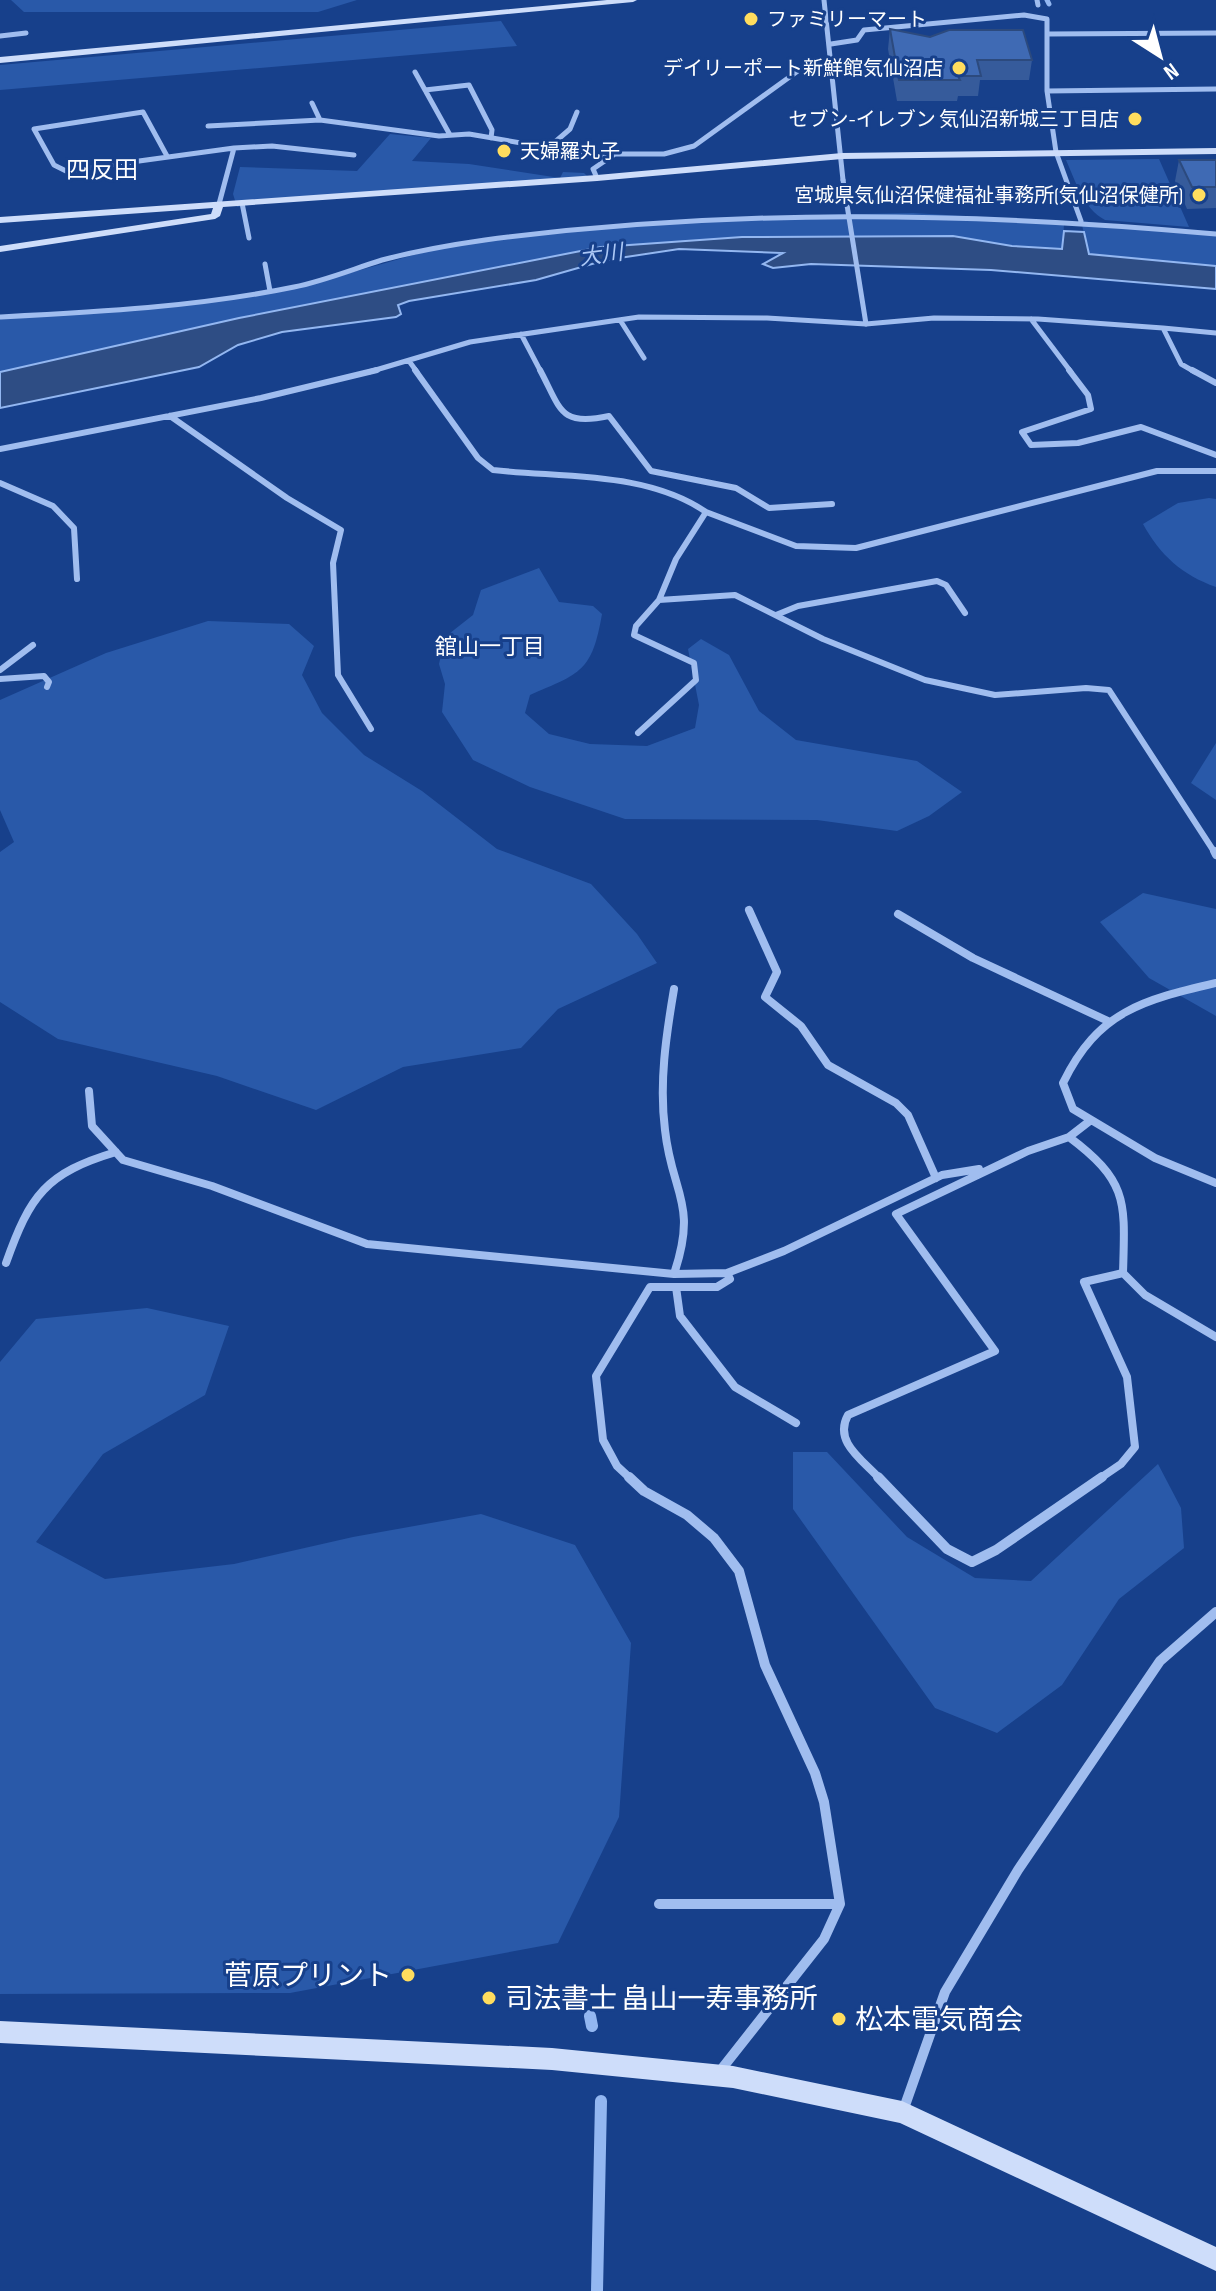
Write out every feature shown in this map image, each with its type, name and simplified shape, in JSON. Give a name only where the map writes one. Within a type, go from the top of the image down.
[{"type":"street","points":[[0,60],[633,0]]},
{"type":"street","points":[[824,0],[833,61],[843,180],[866,324]]},
{"type":"street","points":[[831,44],[857,40],[864,30],[1024,15],[1047,19],[1047,91],[1056,152],[1081,221]]},
{"type":"street","points":[[0,36],[26,33]]},
{"type":"street","points":[[1048,34],[1216,33]]},
{"type":"street","points":[[597,178],[593,169],[615,154],[664,154],[694,146],[802,68],[833,61]]},
{"type":"street","points":[[415,72],[450,135]]},
{"type":"street","points":[[425,90],[469,85],[492,130],[491,138]]},
{"type":"street","points":[[1047,91],[1216,89]]},
{"type":"street","points":[[312,103],[320,120]]},
{"type":"street","points":[[167,156],[143,112],[34,129],[54,165],[66,171],[234,148],[272,146],[354,155]]},
{"type":"street","points":[[548,148],[570,129],[577,112]]},
{"type":"street","points":[[208,126],[320,120],[491,138],[608,158]]},
{"type":"street","points":[[0,249],[215,216],[234,148]]},
{"type":"street","points":[[0,220],[597,178],[842,156],[1216,151]]},
{"type":"street","points":[[242,203],[249,238]]},
{"type":"street","points":[[0,317],[220,299],[297,286],[394,257],[485,240],[689,219],[913,213],[1081,221],[1216,234]]},
{"type":"street","points":[[265,264],[270,291]]},
{"type":"street","points":[[0,449],[170,416],[409,361],[470,342],[620,320],[767,318],[866,324],[934,318],[1031,319],[1216,333]]},
{"type":"street","points":[[1031,319],[1088,395],[1091,409],[1022,432],[1031,445],[1078,443],[1141,427],[1216,455]]},
{"type":"street","points":[[620,320],[644,358]]},
{"type":"street","points":[[1163,328],[1181,364],[1216,383]]},
{"type":"street","points":[[521,334],[563,413],[581,422],[609,416],[651,471],[736,488],[769,508],[832,504]]},
{"type":"street","points":[[409,361],[478,458],[493,470],[625,483],[693,500],[706,512],[801,550],[825,552],[856,548],[1157,471],[1216,471]]},
{"type":"street","points":[[170,416],[287,498],[341,530],[333,563],[338,675],[371,729]]},
{"type":"street","points":[[0,483],[53,506],[74,528],[77,579]]},
{"type":"street","points":[[638,733],[696,680],[694,663],[634,635],[636,626],[659,600],[676,559],[706,512]]},
{"type":"street","points":[[776,615],[798,606],[937,581],[946,585],[965,613]]},
{"type":"street","points":[[659,600],[735,595],[925,680],[995,695],[1109,690],[1216,855]]},
{"type":"street","points":[[0,670],[33,645]]},
{"type":"street","points":[[0,679],[44,676],[49,682],[47,687]]},
{"type":"street","points":[[749,910],[777,972],[765,997],[801,1026],[828,1065],[896,1103],[908,1115],[936,1178]]},
{"type":"street","points":[[898,914],[973,958],[1108,1021]]},
{"type":"street","points":[[1216,983],[1161,996],[1094,1029],[1076,1051],[1063,1083],[1073,1109],[1155,1158],[1216,1183]]},
{"type":"street","points":[[674,989],[665,1041],[663,1100],[667,1152],[685,1204],[686,1236],[674,1274]]},
{"type":"street","points":[[89,1091],[92,1126],[123,1160],[212,1186],[367,1244],[674,1274],[727,1273],[784,1251],[936,1178],[993,1166]]},
{"type":"street","points":[[1091,1120],[1069,1137],[993,1166],[896,1214],[995,1351],[848,1415],[842,1426],[844,1441],[947,1549],[972,1562],[996,1550],[1121,1464],[1135,1447],[1127,1377],[1084,1282],[1123,1273]]},
{"type":"street","points":[[1069,1137],[1110,1169],[1125,1201],[1123,1273],[1145,1295],[1216,1337]]},
{"type":"street","points":[[6,1263],[25,1207],[40,1188],[57,1173],[116,1152]]},
{"type":"street","points":[[717,2075],[824,1939],[840,1904],[824,1802],[815,1773],[765,1665],[739,1571],[714,1538],[696,1522],[644,1491],[617,1466],[603,1440],[596,1376],[650,1287],[717,1287],[730,1279],[727,1273]]},
{"type":"street","points":[[676,1287],[680,1316],[735,1387],[796,1423]]},
{"type":"street","points":[[902,2112],[945,1992],[1018,1870],[1160,1661],[1216,1612]]},
{"type":"street","points":[[659,1904],[840,1904]]},
{"type":"street","points":[[0,2032],[552,2059],[717,2075],[902,2112],[1216,2259]]},
{"type":"shaded area","points":[[11,0],[357,0],[318,12],[24,12]]},
{"type":"shaded area","points":[[501,21],[517,46],[0,90],[0,65]]},
{"type":"shaded area","points":[[390,134],[431,138],[412,161],[469,164],[560,178],[563,172],[584,173],[588,177],[301,197],[237,207],[233,194],[240,167],[357,171]]},
{"type":"shaded area","points":[[1159,159],[1189,227],[1105,220],[1086,202],[1066,160]]},
{"type":"shaded area","points":[[913,213],[1064,222],[1063,249],[1012,246],[953,236],[742,237],[601,247],[239,318],[0,372],[0,317],[148,308],[259,294],[459,244],[536,233],[698,219]]},
{"type":"shaded area","points":[[1081,221],[1216,236],[1216,266],[1089,254]]},
{"type":"shaded area","points":[[1216,499],[1216,587],[1173,563],[1143,524],[1178,503]]},
{"type":"shaded area","points":[[539,568],[559,602],[593,606],[602,614],[594,648],[581,668],[573,675],[530,695],[525,713],[549,734],[590,744],[647,746],[695,728],[699,705],[688,649],[701,639],[729,655],[759,711],[796,740],[917,761],[962,792],[929,816],[897,831],[817,820],[625,819],[530,787],[473,760],[442,712],[445,684],[439,664],[445,637],[473,615],[481,590]]},
{"type":"shaded area","points":[[208,621],[289,624],[314,646],[302,675],[322,713],[364,755],[422,791],[497,849],[591,884],[637,934],[657,963],[558,1009],[521,1048],[403,1067],[316,1110],[217,1076],[58,1039],[0,1002],[0,852],[14,842],[0,810],[0,700],[106,653]]},
{"type":"shaded area","points":[[1216,743],[1216,800],[1191,783]]},
{"type":"shaded area","points":[[1143,893],[1216,909],[1216,1016],[1149,978],[1100,922]]},
{"type":"shaded area","points":[[147,1308],[229,1326],[205,1395],[103,1454],[36,1542],[105,1579],[234,1564],[353,1537],[481,1514],[575,1545],[631,1643],[619,1817],[558,1943],[290,1993],[0,1994],[0,1362],[36,1319]]},
{"type":"shaded area","points":[[793,1452],[827,1452],[907,1537],[975,1578],[1031,1581],[1158,1464],[1181,1508],[1184,1548],[1119,1599],[1062,1685],[997,1733],[935,1708],[793,1509]]},
{"type":"water","name":"大川","points":[[1064,231],[1084,232],[1089,254],[1216,266],[1216,289],[991,270],[811,264],[773,268],[763,264],[783,253],[679,249],[606,260],[536,280],[409,301],[398,305],[401,314],[396,317],[282,332],[238,345],[199,367],[0,408],[0,372],[239,318],[601,247],[742,237],[953,236],[1012,246],[1062,249]]},
{"type":"building","points":[[890,29],[930,37],[949,30],[1023,30],[1032,60],[977,60],[981,76],[958,76],[960,80],[899,80]]},
{"type":"building","points":[[1179,160],[1216,160],[1216,187],[1192,187]]},
{"type":"waterway","points":[[1047,0],[1049,4]]},
{"type":"waterway","points":[[590,2016],[592,2026]]},
{"type":"waterway","points":[[597,2291],[601,2101]]},
{"type":"place","name":"ファミリーマート","points":[[751,19]]},
{"type":"place","name":"デイリーポート新鮮館気仙沼店","points":[[959,68]]},
{"type":"place","name":"セブン-イレブン 気仙沼新城三丁目店","points":[[1135,119]]},
{"type":"place","name":"天婦羅丸子","points":[[504,151]]},
{"type":"place","name":"宮城県気仙沼保健福祉事務所(気仙沼保健所)","points":[[1199,195]]},
{"type":"place","name":"菅原プリント","points":[[408,1975]]},
{"type":"place","name":"司法書士 畠山一寿事務所","points":[[489,1998]]},
{"type":"place","name":"松本電気商会","points":[[839,2019]]},
{"type":"district","name":"四反田","points":[[102,170]]},
{"type":"district","name":"舘山一丁目","points":[[490,646]]}]
